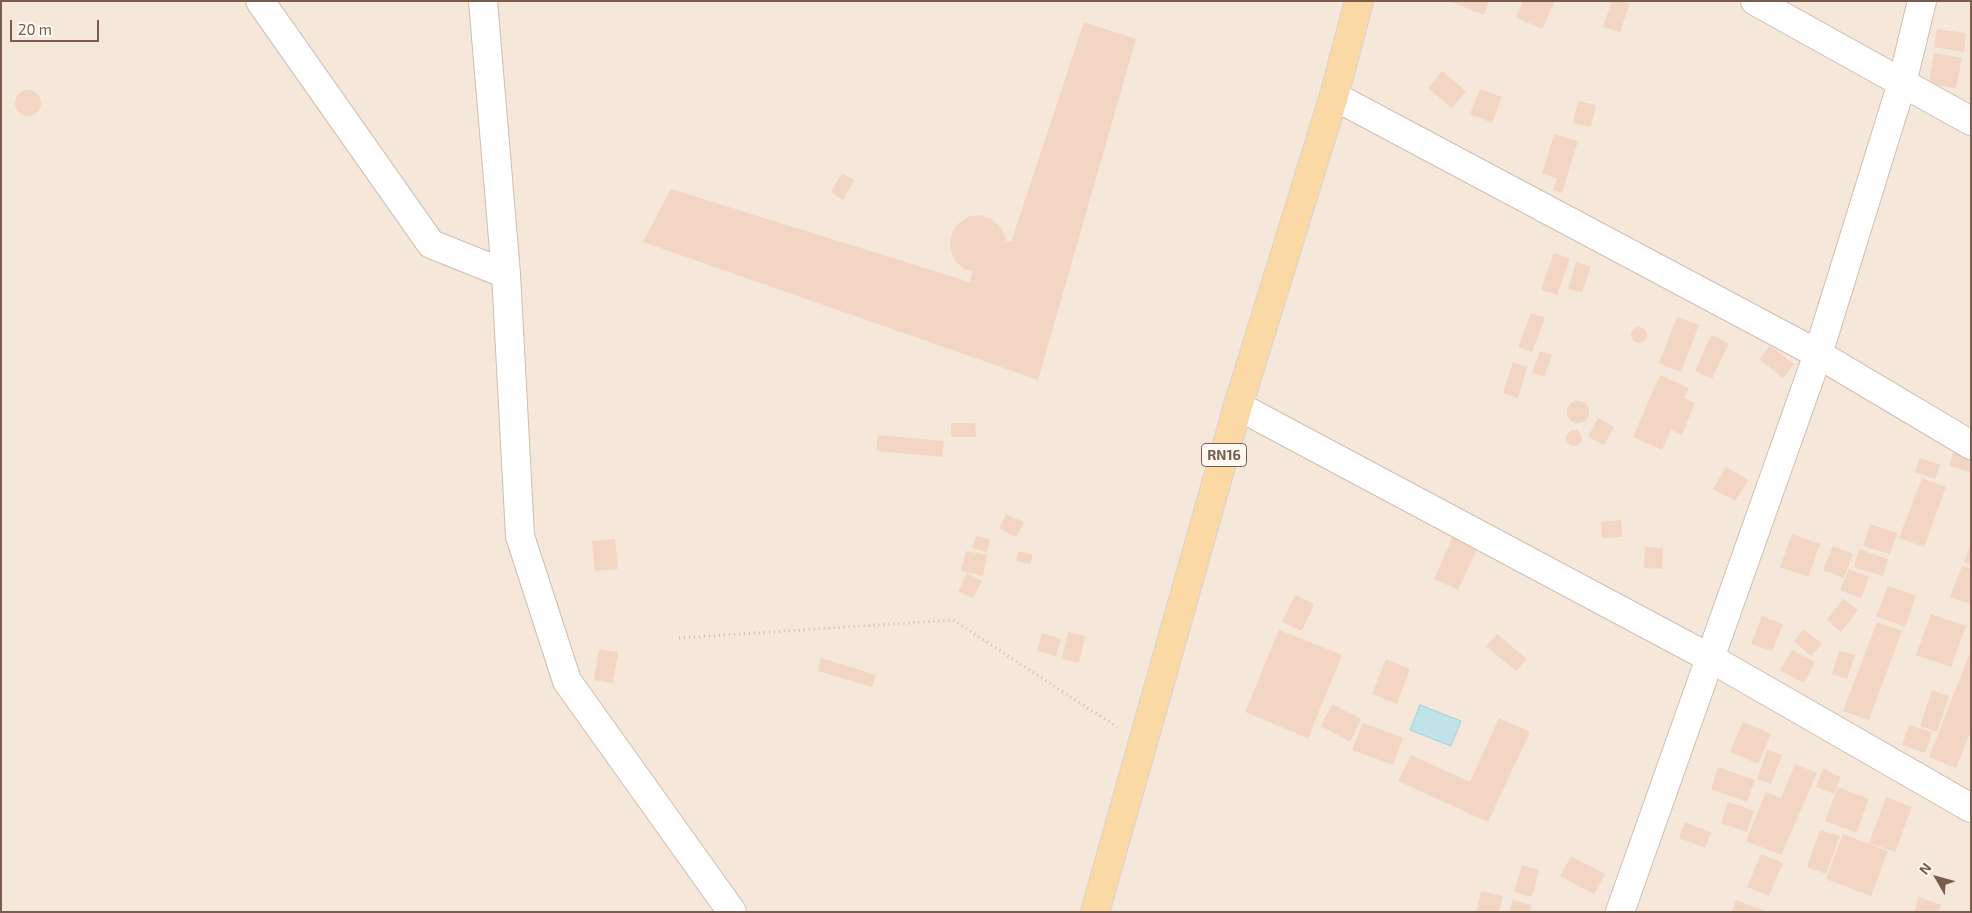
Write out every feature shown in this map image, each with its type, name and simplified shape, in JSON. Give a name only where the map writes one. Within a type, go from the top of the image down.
[{"type":"main road","name":"RN16","points":[[1095,912],[1238,406],[1334,96],[1360,1]]},
{"type":"street","points":[[260,1],[431,244],[506,274]]},
{"type":"street","points":[[483,1],[506,274],[520,536],[567,681],[732,912]]},
{"type":"street","points":[[1755,1],[1971,121]]},
{"type":"street","points":[[1620,912],[1818,354],[1902,83],[1922,1]]},
{"type":"street","points":[[1334,96],[1818,354],[1971,445]]},
{"type":"street","points":[[1238,406],[1710,658],[1971,808]]},
{"type":"path","points":[[679,638],[953,620],[1143,744]]},
{"type":"shaded area","points":[[1,1],[1971,1],[1971,912],[1,912]]},
{"type":"water","points":[[1420,705],[1461,721],[1451,746],[1410,730]]},
{"type":"building","points":[[1450,1],[1489,1],[1484,15]]},
{"type":"building","points":[[1523,1],[1555,1],[1542,29],[1516,17]]},
{"type":"building","points":[[1612,1],[1630,3],[1620,32],[1603,27]]},
{"type":"building","points":[[1084,22],[1136,39],[1038,380],[643,242],[671,189],[970,282],[972,271],[964,269],[956,262],[951,252],[950,241],[953,230],[960,222],[970,216],[981,215],[991,219],[1000,226],[1006,241],[1011,242]]},
{"type":"building","points":[[1937,29],[1966,33],[1964,52],[1934,47]]},
{"type":"building","points":[[1934,53],[1962,58],[1956,88],[1929,84]]},
{"type":"building","points":[[1442,71],[1466,91],[1452,108],[1428,88]]},
{"type":"building","points":[[1480,89],[1502,97],[1492,123],[1470,114]]},
{"type":"building","points":[[28,90],[37,94],[41,103],[37,112],[28,116],[19,112],[15,103],[19,94]]},
{"type":"building","points":[[1578,101],[1596,105],[1591,127],[1573,123]]},
{"type":"building","points":[[1554,134],[1578,141],[1562,193],[1553,190],[1557,178],[1542,174]]},
{"type":"building","points":[[842,173],[854,180],[843,200],[831,192]]},
{"type":"building","points":[[1554,253],[1570,258],[1557,295],[1541,289]]},
{"type":"building","points":[[1576,262],[1591,266],[1582,292],[1568,289]]},
{"type":"building","points":[[1531,313],[1545,318],[1532,352],[1518,347]]},
{"type":"building","points":[[1677,317],[1699,325],[1681,372],[1659,363]]},
{"type":"building","points":[[1639,327],[1645,329],[1647,335],[1645,341],[1639,343],[1633,341],[1631,335],[1633,329]]},
{"type":"building","points":[[1711,335],[1729,343],[1712,379],[1695,371]]},
{"type":"building","points":[[1770,346],[1794,364],[1783,378],[1759,359]]},
{"type":"building","points":[[1540,351],[1552,355],[1544,377],[1532,373]]},
{"type":"building","points":[[1513,362],[1527,367],[1518,398],[1503,393]]},
{"type":"building","points":[[1660,375],[1689,388],[1684,398],[1695,403],[1682,435],[1671,430],[1662,450],[1633,437]]},
{"type":"building","points":[[1578,401],[1586,404],[1589,412],[1586,420],[1578,423],[1570,420],[1567,412],[1570,404]]},
{"type":"building","points":[[1598,418],[1614,427],[1604,445],[1588,437]]},
{"type":"building","points":[[951,423],[975,423],[976,437],[951,437]]},
{"type":"building","points":[[1571,430],[1577,430],[1582,435],[1580,444],[1571,446],[1566,441],[1566,435]]},
{"type":"building","points":[[878,435],[944,441],[942,457],[876,451]]},
{"type":"building","points":[[1956,447],[1971,453],[1971,473],[1949,465]]},
{"type":"building","points":[[1920,458],[1940,465],[1935,479],[1915,472]]},
{"type":"building","points":[[1726,467],[1748,480],[1735,501],[1713,489]]},
{"type":"building","points":[[1922,478],[1946,487],[1924,547],[1899,538]]},
{"type":"building","points":[[1006,514],[1024,522],[1017,537],[999,529]]},
{"type":"building","points":[[1621,520],[1622,537],[1602,538],[1601,522]]},
{"type":"building","points":[[1870,524],[1897,533],[1890,554],[1863,546]]},
{"type":"building","points":[[1792,534],[1820,544],[1808,577],[1780,567]]},
{"type":"building","points":[[976,536],[990,539],[987,552],[972,548]]},
{"type":"building","points":[[1453,536],[1478,547],[1458,590],[1434,579]]},
{"type":"building","points":[[615,539],[618,569],[595,571],[592,541]]},
{"type":"building","points":[[1971,543],[1971,564],[1964,562]]},
{"type":"building","points":[[1833,546],[1853,554],[1844,578],[1823,570]]},
{"type":"building","points":[[1645,547],[1663,548],[1662,569],[1644,568]]},
{"type":"building","points":[[1859,549],[1888,559],[1883,576],[1854,567]]},
{"type":"building","points":[[966,551],[987,555],[983,576],[961,571]]},
{"type":"building","points":[[1019,551],[1033,555],[1030,564],[1016,561]]},
{"type":"building","points":[[1962,566],[1971,569],[1971,604],[1950,597]]},
{"type":"building","points":[[1849,569],[1869,577],[1861,598],[1840,590]]},
{"type":"building","points":[[967,573],[982,581],[973,598],[958,591]]},
{"type":"building","points":[[1888,586],[1916,596],[1905,627],[1876,616]]},
{"type":"building","points":[[1295,595],[1314,604],[1302,631],[1282,622]]},
{"type":"building","points":[[1843,599],[1858,610],[1841,632],[1827,620]]},
{"type":"building","points":[[1931,614],[1966,626],[1951,667],[1916,655]]},
{"type":"building","points":[[1762,616],[1783,624],[1772,651],[1751,644]]},
{"type":"building","points":[[1877,622],[1902,631],[1869,720],[1843,711]]},
{"type":"building","points":[[1804,629],[1822,644],[1811,656],[1794,641]]},
{"type":"building","points":[[1279,630],[1342,655],[1308,738],[1245,712]]},
{"type":"building","points":[[1068,632],[1085,636],[1079,663],[1062,659]]},
{"type":"building","points":[[1042,633],[1061,639],[1056,656],[1037,651]]},
{"type":"building","points":[[1497,634],[1527,659],[1516,671],[1486,646]]},
{"type":"building","points":[[599,649],[618,652],[613,683],[594,680]]},
{"type":"building","points":[[1792,650],[1815,662],[1804,683],[1780,670]]},
{"type":"building","points":[[1971,650],[1971,731],[1956,768],[1929,757]]},
{"type":"building","points":[[1839,651],[1855,655],[1847,679],[1832,674]]},
{"type":"building","points":[[821,658],[876,675],[872,687],[818,671]]},
{"type":"building","points":[[1386,659],[1410,669],[1397,704],[1372,694]]},
{"type":"building","points":[[1932,690],[1949,696],[1937,732],[1920,726]]},
{"type":"building","points":[[1332,704],[1361,719],[1350,742],[1321,726]]},
{"type":"building","points":[[1499,718],[1530,732],[1488,822],[1398,781],[1411,755],[1470,782]]},
{"type":"building","points":[[1743,722],[1771,734],[1758,764],[1730,752]]},
{"type":"building","points":[[1363,723],[1403,738],[1393,765],[1352,750]]},
{"type":"building","points":[[1909,725],[1932,732],[1925,753],[1902,745]]},
{"type":"building","points":[[1767,750],[1782,755],[1771,784],[1757,779]]},
{"type":"building","points":[[1795,764],[1817,773],[1781,855],[1746,841],[1766,792],[1781,798]]},
{"type":"building","points":[[1718,767],[1755,780],[1747,802],[1711,789]]},
{"type":"building","points":[[1823,769],[1841,777],[1834,794],[1816,787]]},
{"type":"building","points":[[1838,787],[1869,799],[1856,833],[1825,821]]},
{"type":"building","points":[[1886,797],[1912,807],[1895,852],[1869,843]]},
{"type":"building","points":[[1728,802],[1754,810],[1747,832],[1721,823]]},
{"type":"building","points":[[1685,822],[1711,833],[1705,848],[1679,838]]},
{"type":"building","points":[[1820,830],[1840,836],[1826,874],[1807,867]]},
{"type":"building","points":[[1843,834],[1888,851],[1871,896],[1826,879]]},
{"type":"building","points":[[1761,854],[1783,863],[1769,896],[1747,887]]},
{"type":"building","points":[[1571,856],[1605,874],[1594,894],[1560,876]]},
{"type":"building","points":[[1522,865],[1539,870],[1532,897],[1514,892]]},
{"type":"building","points":[[1481,891],[1503,896],[1499,912],[1476,912]]},
{"type":"building","points":[[1919,897],[1941,905],[1938,912],[1914,912]]},
{"type":"building","points":[[1513,900],[1532,905],[1530,912],[1509,912]]},
{"type":"building","points":[[1736,900],[1768,912],[1732,912]]}]
